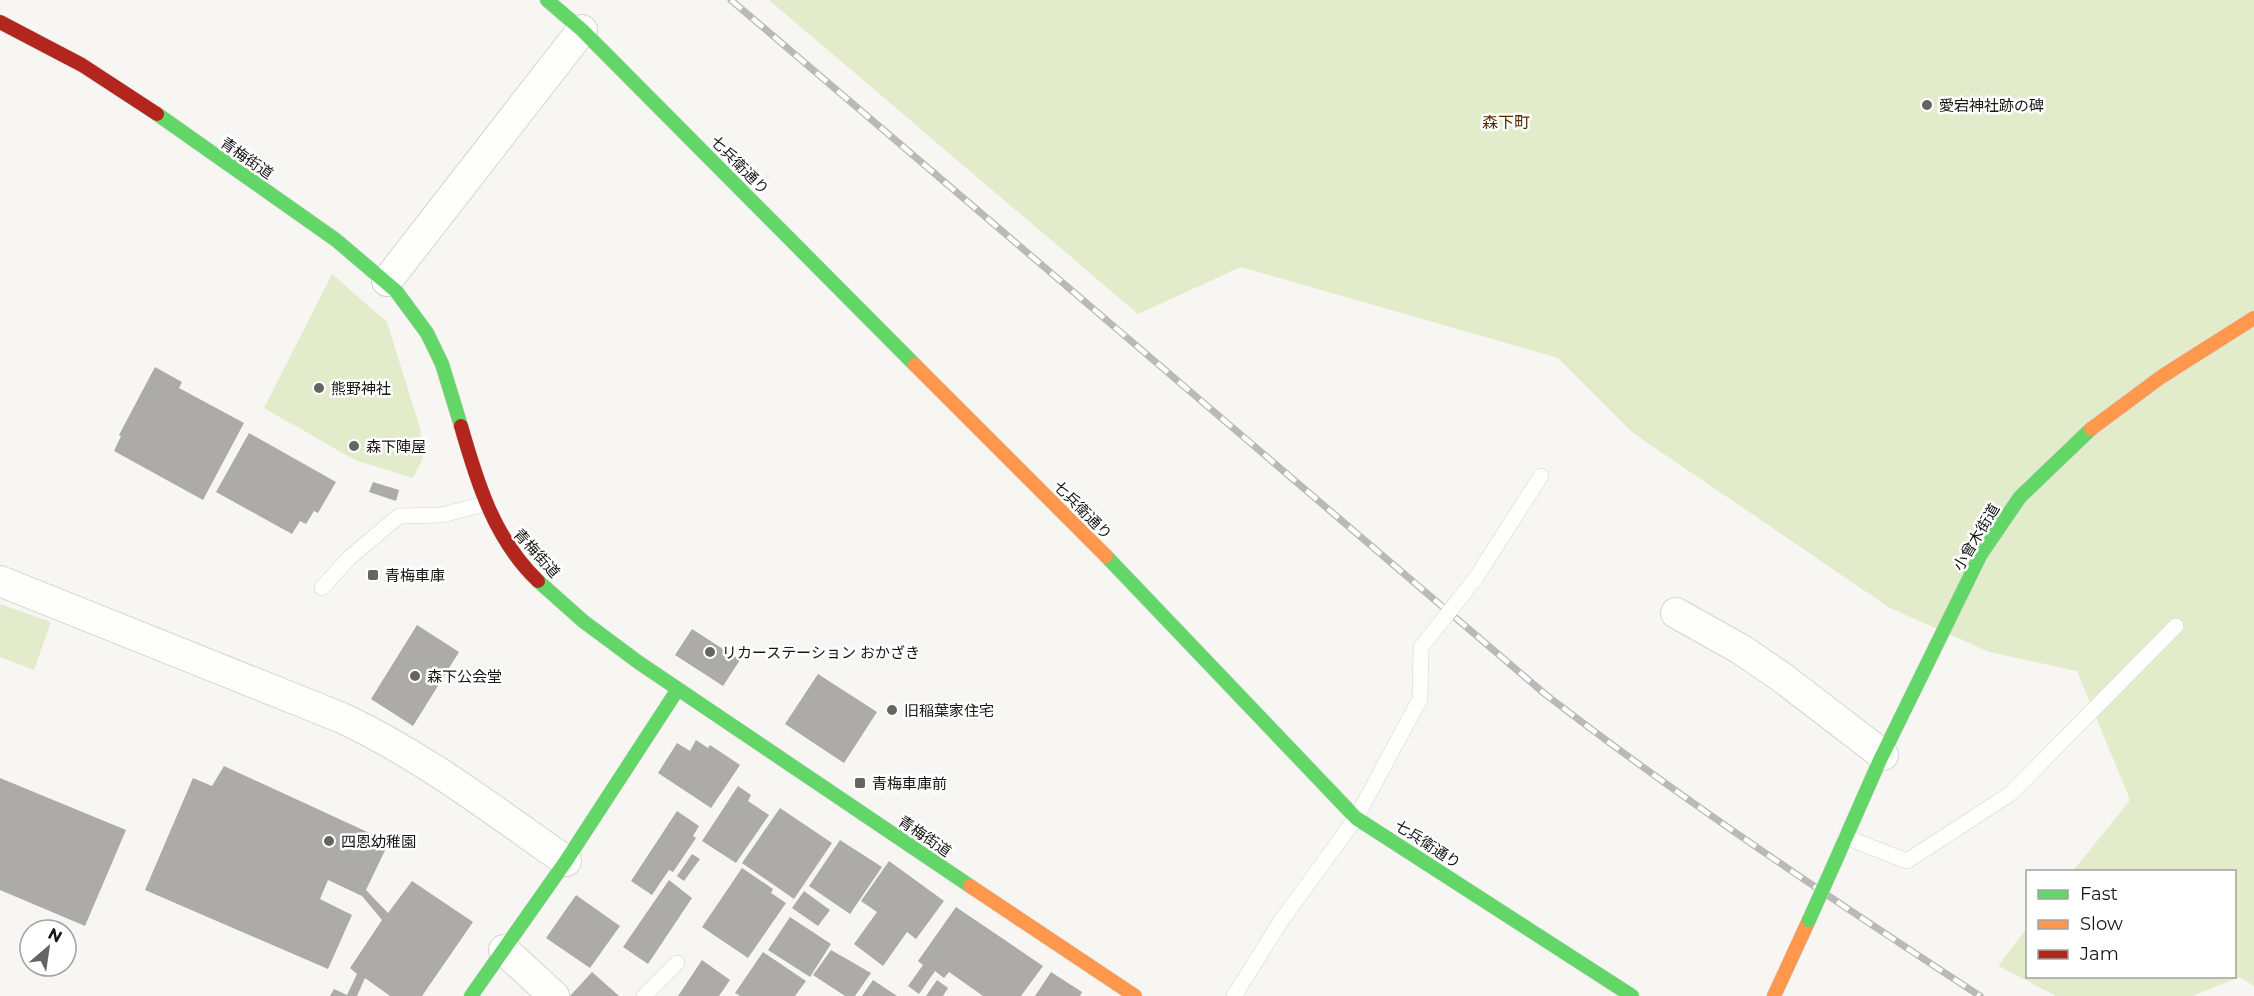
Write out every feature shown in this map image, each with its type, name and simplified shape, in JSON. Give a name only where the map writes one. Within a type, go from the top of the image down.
[{"type":"main road","name":"七兵衛通り","points":[[547,0],[582,30],[1084,533],[1356,818],[1632,996]]},
{"type":"main road","name":"青梅街道","points":[[0,22],[121,90],[303,218],[387,281],[426,332],[442,368],[484,504],[510,552],[536,579],[577,615],[678,689],[1135,996]]},
{"type":"main road","name":"小曾木街道","points":[[1774,996],[1882,755],[1953,610],[1986,548],[2018,500],[2054,461],[2173,367],[2254,318]]},
{"type":"main road","points":[[471,996],[567,861],[678,689]]},
{"type":"street","points":[[387,281],[582,30]]},
{"type":"street","points":[[0,581],[386,738],[426,763],[567,861]]},
{"type":"street","points":[[1676,613],[1742,650],[1780,676],[1882,755]]},
{"type":"street","points":[[504,950],[554,996]]},
{"type":"lane","points":[[1234,996],[1281,921],[1356,818],[1420,699],[1421,647],[1475,579],[1541,476]]},
{"type":"lane","points":[[322,588],[349,558],[399,516],[442,515],[484,504]]},
{"type":"lane","points":[[1845,837],[1907,861],[2010,794],[2176,626]]},
{"type":"lane","points":[[644,996],[677,963]]},
{"type":"green space","points":[[769,0],[2254,0],[2254,986],[2240,977],[2192,996],[2056,996],[1998,966],[2026,929],[2026,978],[2236,978],[2236,870],[2074,870],[2130,800],[2077,671],[1989,652],[1890,608],[1633,433],[1558,358],[1241,267],[1138,314]]},
{"type":"green space","points":[[332,274],[387,322],[420,428],[423,458],[413,478],[355,460],[264,408]]},
{"type":"green space","points":[[0,604],[51,622],[34,670],[0,657]]},
{"type":"building","points":[[155,367],[182,382],[179,388],[244,423],[203,500],[114,451],[121,436],[119,435]]},
{"type":"building","points":[[249,433],[336,482],[318,513],[314,511],[306,524],[300,521],[292,534],[216,492]]},
{"type":"building","points":[[373,482],[399,490],[396,501],[369,492]]},
{"type":"building","name":"森下公会堂","points":[[417,625],[459,652],[413,726],[371,699]]},
{"type":"building","points":[[692,629],[740,660],[723,686],[675,655]]},
{"type":"building","points":[[818,674],[877,712],[844,763],[785,724]]},
{"type":"building","points":[[696,740],[708,748],[710,745],[740,765],[711,808],[658,773],[677,743],[690,751]]},
{"type":"building","points":[[224,766],[389,842],[366,890],[388,913],[412,881],[473,922],[422,996],[390,996],[365,978],[357,996],[330,996],[334,989],[347,995],[357,974],[350,968],[382,920],[362,896],[328,880],[320,899],[352,915],[328,969],[145,890],[193,778],[212,786]]},
{"type":"building","points":[[0,778],[126,830],[85,926],[78,923],[78,918],[66,918],[0,890]]},
{"type":"building","points":[[738,786],[751,795],[748,801],[769,815],[736,863],[702,841]]},
{"type":"building","points":[[780,808],[832,843],[794,899],[742,863]]},
{"type":"building","points":[[677,811],[699,826],[693,836],[696,838],[673,872],[669,870],[652,895],[631,881]]},
{"type":"building","points":[[840,840],[882,867],[850,914],[809,886]]},
{"type":"building","points":[[692,854],[700,859],[684,881],[677,876]]},
{"type":"building","points":[[889,861],[944,901],[916,939],[907,932],[883,966],[854,944],[877,912],[861,901]]},
{"type":"building","points":[[742,868],[773,889],[771,893],[786,903],[748,958],[702,927]]},
{"type":"building","points":[[669,880],[692,898],[648,964],[623,947]]},
{"type":"building","points":[[804,891],[830,910],[818,926],[792,908]]},
{"type":"building","points":[[576,895],[620,926],[590,968],[546,938]]},
{"type":"building","points":[[956,907],[1043,966],[1021,996],[983,996],[949,972],[944,978],[935,971],[919,994],[908,986],[923,965],[918,961]]},
{"type":"building","points":[[790,917],[831,944],[810,977],[768,950]]},
{"type":"building","points":[[831,950],[871,973],[855,996],[845,996],[813,975]]},
{"type":"building","points":[[763,952],[806,981],[795,996],[740,996],[735,993]]},
{"type":"building","points":[[702,960],[730,980],[719,996],[678,996]]},
{"type":"building","points":[[592,972],[619,996],[570,996]]},
{"type":"building","points":[[1051,972],[1082,992],[1080,996],[1035,996]]},
{"type":"building","points":[[873,980],[897,996],[862,996]]},
{"type":"building","points":[[937,980],[948,988],[943,996],[926,996]]},
{"type":"railway","points":[[731,0],[1545,694],[1705,811],[1980,996]]},
{"type":"traffic: fast","points":[[547,0],[582,30],[915,365]]},
{"type":"traffic: fast","points":[[157,114],[336,240],[396,291],[427,333],[442,364],[461,426]]},
{"type":"traffic: fast","points":[[1835,862],[1880,760],[1981,554],[2020,497],[2091,429]]},
{"type":"traffic: fast","points":[[1106,556],[1356,818],[1632,996]]},
{"type":"traffic: fast","points":[[538,581],[583,621],[638,662],[970,886]]},
{"type":"traffic: fast","points":[[471,996],[566,861],[678,689]]},
{"type":"traffic: fast","points":[[1809,920],[1835,862]]},
{"type":"traffic: slow","points":[[2091,429],[2161,377],[2254,318]]},
{"type":"traffic: slow","points":[[915,365],[1106,556]]},
{"type":"traffic: slow","points":[[970,886],[1135,996]]},
{"type":"traffic: slow","points":[[1774,996],[1809,920]]},
{"type":"traffic: jam","points":[[0,22],[82,65],[157,114]]},
{"type":"traffic: jam","points":[[461,426],[489,509],[510,547],[538,581]]},
{"type":"place","name":"愛宕神社跡の碑","points":[[1927,105]]},
{"type":"place","name":"熊野神社","points":[[319,388]]},
{"type":"place","name":"森下陣屋","points":[[354,446]]},
{"type":"place","name":"青梅車庫","points":[[373,575]]},
{"type":"place","name":"リカーステーション おかざき","points":[[710,652]]},
{"type":"place","name":"森下公会堂","points":[[415,676]]},
{"type":"place","name":"旧稲葉家住宅","points":[[892,710]]},
{"type":"place","name":"青梅車庫前","points":[[860,783]]},
{"type":"place","name":"四恩幼稚園","points":[[329,841]]},
{"type":"district","name":"森下町","points":[[1506,122]]}]
